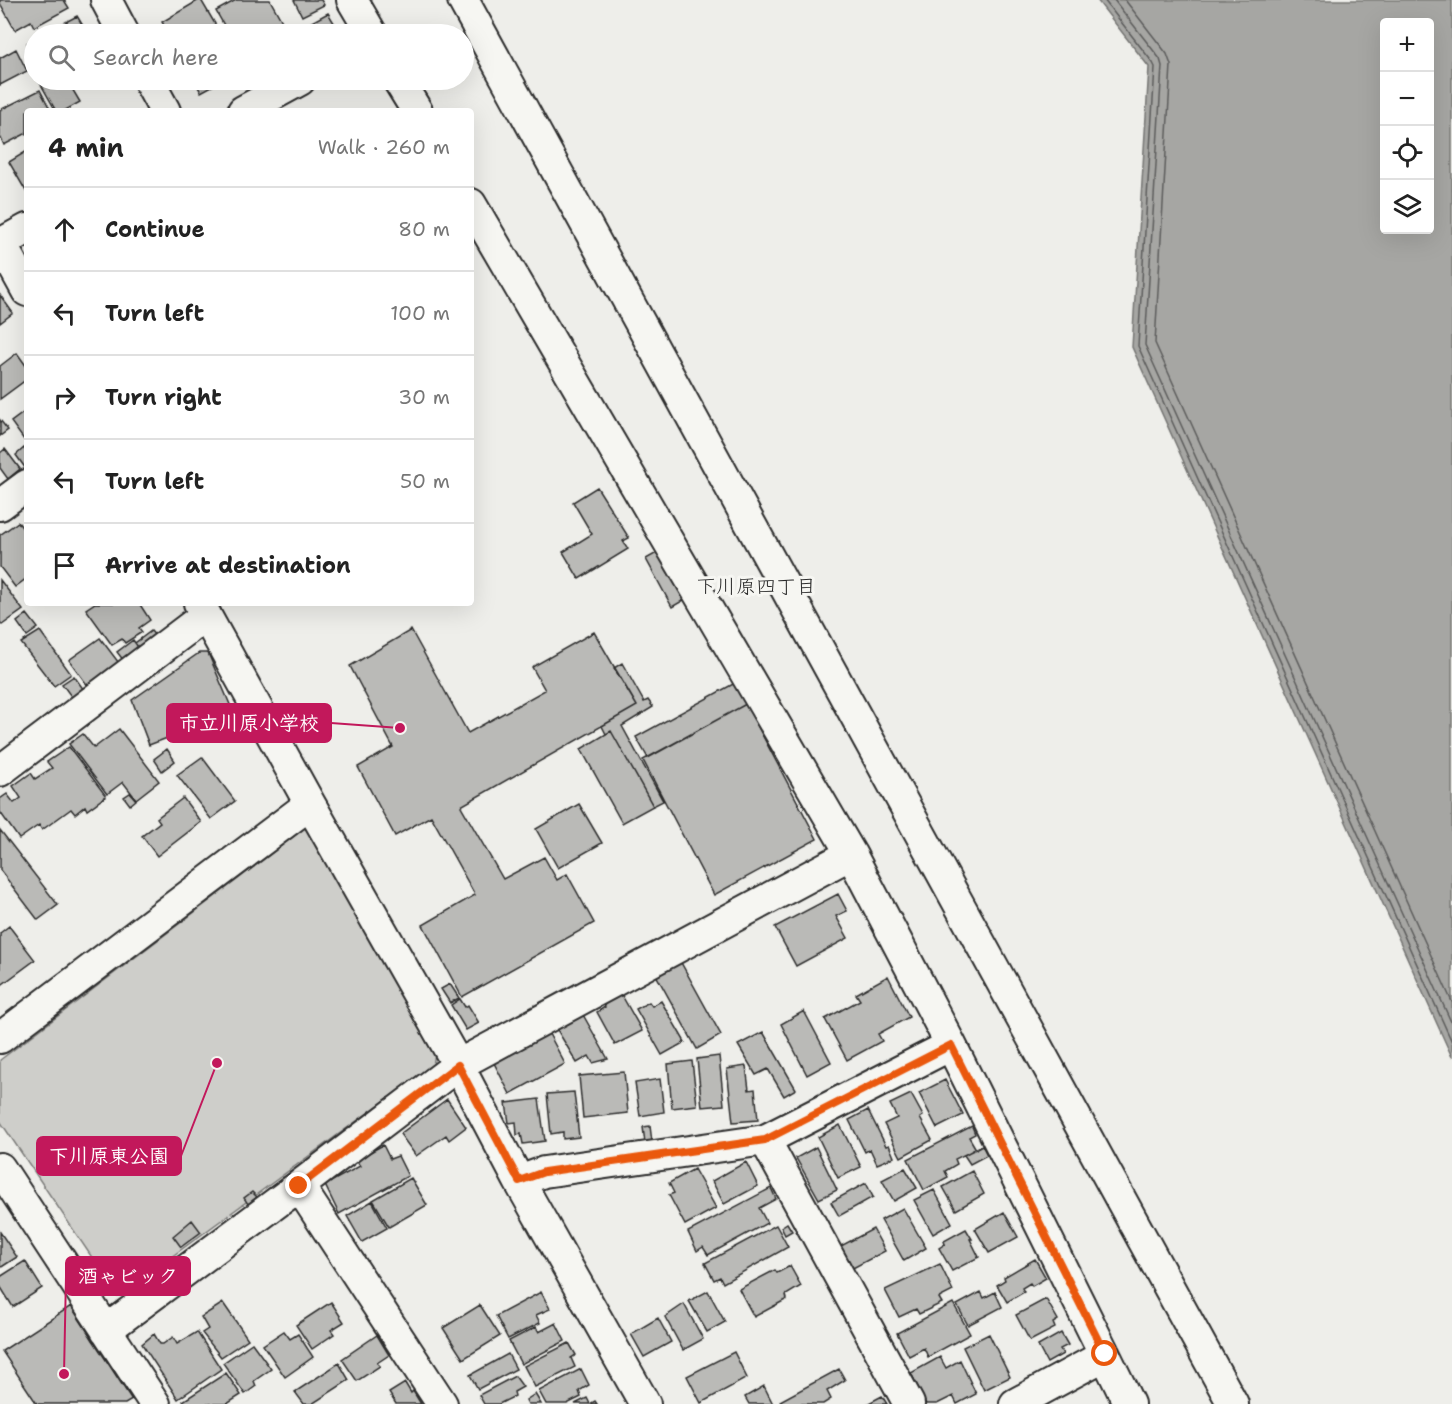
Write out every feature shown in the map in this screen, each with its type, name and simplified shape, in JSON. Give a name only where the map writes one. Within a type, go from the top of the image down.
[{"type":"street","points":[[106,0],[119,24]]},
{"type":"street","points":[[352,0],[366,24]]},
{"type":"street","points":[[463,0],[1233,1404]]},
{"type":"street","points":[[153,90],[163,108]]},
{"type":"street","points":[[249,108],[282,90]]},
{"type":"street","points":[[404,90],[415,108]]},
{"type":"street","points":[[474,209],[851,854],[951,1045],[1129,1404]]},
{"type":"street","points":[[24,231],[0,243],[24,286]]},
{"type":"street","points":[[0,505],[24,487]]},
{"type":"street","points":[[0,771],[203,609],[645,1404]]},
{"type":"street","points":[[0,1038],[310,804]]},
{"type":"street","points":[[106,1330],[458,1065],[851,854]]},
{"type":"street","points":[[519,1181],[544,1172],[765,1140],[951,1045]]},
{"type":"street","points":[[765,1140],[909,1404]]},
{"type":"street","points":[[0,1168],[155,1404]]},
{"type":"street","points":[[299,1186],[442,1404]]},
{"type":"street","points":[[1015,1404],[1105,1354]]},
{"type":"shaded area","points":[[309,825],[436,1048],[433,1065],[118,1296],[0,1121],[0,1060]]},
{"type":"water","points":[[1097,0],[1452,0],[1452,1057],[1132,347],[1149,67]]},
{"type":"building","points":[[0,0],[64,0],[69,8],[40,24],[32,24],[31,21],[15,30]]},
{"type":"building","points":[[201,0],[215,24],[163,24],[162,22]]},
{"type":"building","points":[[236,0],[270,0],[283,24],[223,24],[216,11]]},
{"type":"building","points":[[294,0],[321,0],[324,5],[302,16]]},
{"type":"building","points":[[328,13],[335,24],[308,24]]},
{"type":"building","points":[[77,16],[82,24],[62,24]]},
{"type":"building","points":[[16,49],[24,65],[24,73],[0,85],[0,58]]},
{"type":"building","points":[[40,90],[49,108],[24,108],[24,135],[4,145],[0,136],[0,110]]},
{"type":"building","points":[[44,90],[73,90],[80,102],[69,108],[54,108]]},
{"type":"building","points":[[24,153],[24,188],[9,162]]},
{"type":"building","points":[[0,295],[13,313],[0,323]]},
{"type":"building","points":[[17,353],[24,363],[24,381],[0,399],[0,366]]},
{"type":"building","points":[[24,412],[24,440],[11,422]]},
{"type":"building","points":[[0,420],[8,430],[0,436]]},
{"type":"building","points":[[24,448],[24,466],[16,455]]},
{"type":"building","points":[[5,449],[20,469],[8,479],[0,468],[0,453]]},
{"type":"building","points":[[597,487],[629,538],[623,541],[628,549],[579,579],[563,552],[592,534],[573,502]]},
{"type":"building","points":[[18,522],[24,530],[24,580],[15,587],[0,567],[0,535]]},
{"type":"building","points":[[664,549],[691,596],[672,607],[646,559]]},
{"type":"building","points":[[0,580],[23,610],[2,625],[0,622]]},
{"type":"building","points":[[90,606],[141,606],[150,620],[139,628],[142,632],[125,643],[122,639],[112,645],[86,609]]},
{"type":"building","points":[[27,614],[38,628],[27,636],[17,622]]},
{"type":"building","points":[[411,630],[468,733],[545,690],[532,667],[594,632],[637,706],[461,806],[503,879],[544,857],[557,880],[567,874],[594,923],[462,997],[423,925],[475,895],[431,816],[395,836],[358,767],[393,747],[350,666]]},
{"type":"building","points":[[40,631],[71,674],[54,686],[21,643]]},
{"type":"building","points":[[151,631],[156,637],[140,650],[135,643]]},
{"type":"building","points":[[100,638],[119,663],[88,686],[69,660]]},
{"type":"building","points":[[133,640],[140,650],[124,661],[117,652]]},
{"type":"building","points":[[199,653],[208,653],[234,714],[229,717],[233,730],[206,740],[201,725],[149,745],[132,700]]},
{"type":"building","points":[[622,663],[644,702],[648,700],[653,707],[622,726],[663,801],[653,806],[611,731],[606,734],[602,726],[637,706],[614,668]]},
{"type":"building","points":[[74,676],[84,690],[73,699],[62,684]]},
{"type":"building","points":[[735,683],[746,704],[648,758],[636,737]]},
{"type":"building","points":[[746,704],[817,839],[714,895],[643,760]]},
{"type":"building","points":[[119,729],[159,781],[136,799],[123,782],[107,794],[69,744],[83,734],[94,748]]},
{"type":"building","points":[[611,731],[653,806],[622,823],[581,749]]},
{"type":"building","points":[[69,747],[106,796],[87,810],[85,806],[75,814],[71,809],[42,830],[39,825],[19,839],[0,812],[0,799],[7,794],[14,803],[21,798],[13,786],[31,773],[35,779],[52,768],[47,762]]},
{"type":"building","points":[[167,749],[175,761],[162,771],[154,759]]},
{"type":"building","points":[[202,757],[235,801],[211,819],[177,775]]},
{"type":"building","points":[[130,793],[136,800],[130,805],[124,797]]},
{"type":"building","points":[[183,798],[201,822],[157,856],[142,836],[160,822],[157,818]]},
{"type":"building","points":[[579,804],[602,843],[558,868],[536,829]]},
{"type":"building","points":[[0,830],[58,905],[38,920],[0,870]]},
{"type":"building","points":[[838,894],[847,911],[836,916],[848,938],[796,966],[775,927]]},
{"type":"building","points":[[9,926],[35,960],[0,986],[0,933]]},
{"type":"building","points":[[679,959],[721,1035],[697,1049],[655,973]]},
{"type":"building","points":[[888,976],[909,1017],[878,1034],[882,1041],[847,1060],[825,1019],[860,1000],[856,994]]},
{"type":"building","points":[[450,984],[459,998],[450,1003],[441,989]]},
{"type":"building","points":[[620,992],[642,1031],[615,1045],[597,1012],[605,1007],[602,1002]]},
{"type":"building","points":[[460,999],[465,1007],[468,1005],[479,1023],[466,1030],[451,1005]]},
{"type":"building","points":[[661,1001],[685,1042],[662,1055],[636,1009],[649,1002],[652,1006]]},
{"type":"building","points":[[804,1011],[831,1062],[807,1075],[781,1024]]},
{"type":"building","points":[[582,1013],[608,1059],[593,1063],[589,1056],[577,1063],[556,1028]]},
{"type":"building","points":[[548,1032],[565,1064],[510,1094],[493,1061]]},
{"type":"building","points":[[763,1032],[796,1089],[784,1096],[768,1069],[756,1075],[738,1045]]},
{"type":"building","points":[[719,1056],[724,1105],[702,1107],[697,1059]]},
{"type":"building","points":[[692,1061],[697,1105],[672,1108],[668,1064]]},
{"type":"building","points":[[746,1066],[749,1090],[755,1089],[758,1120],[733,1122],[727,1069]]},
{"type":"building","points":[[624,1072],[628,1113],[583,1118],[579,1076]]},
{"type":"building","points":[[660,1079],[664,1112],[640,1116],[635,1083]]},
{"type":"building","points":[[945,1080],[963,1115],[937,1128],[919,1093]]},
{"type":"building","points":[[574,1092],[579,1137],[563,1139],[563,1132],[551,1134],[547,1094]]},
{"type":"building","points":[[911,1094],[932,1140],[901,1157],[884,1124],[897,1118],[890,1104]]},
{"type":"building","points":[[447,1099],[466,1127],[449,1140],[446,1135],[416,1156],[400,1134]]},
{"type":"building","points":[[539,1099],[545,1141],[523,1144],[521,1134],[517,1135],[516,1122],[509,1123],[506,1103]]},
{"type":"building","points":[[868,1110],[894,1157],[877,1164],[870,1149],[865,1152],[849,1120]]},
{"type":"building","points":[[840,1125],[861,1167],[838,1178],[818,1137]]},
{"type":"building","points":[[650,1126],[652,1142],[645,1143],[643,1127]]},
{"type":"building","points":[[972,1126],[975,1134],[969,1137],[976,1149],[955,1159],[957,1164],[945,1171],[948,1177],[924,1190],[908,1159]]},
{"type":"building","points":[[383,1145],[390,1159],[398,1156],[408,1176],[339,1214],[325,1185],[360,1166],[356,1160]]},
{"type":"building","points":[[982,1145],[987,1155],[970,1164],[964,1155]]},
{"type":"building","points":[[816,1147],[837,1190],[819,1199],[796,1158]]},
{"type":"building","points":[[746,1162],[758,1186],[724,1204],[712,1181]]},
{"type":"building","points":[[905,1168],[917,1188],[894,1201],[882,1180]]},
{"type":"building","points":[[694,1169],[716,1208],[685,1225],[669,1195],[674,1193],[669,1183]]},
{"type":"building","points":[[972,1171],[984,1194],[956,1210],[943,1187]]},
{"type":"building","points":[[411,1178],[427,1205],[389,1227],[373,1200]]},
{"type":"building","points":[[866,1183],[873,1197],[839,1216],[831,1202]]},
{"type":"building","points":[[771,1188],[776,1199],[759,1208],[767,1223],[708,1255],[703,1247],[697,1251],[688,1232]]},
{"type":"building","points":[[934,1190],[952,1223],[933,1234],[914,1200]]},
{"type":"building","points":[[252,1192],[257,1197],[248,1204],[244,1198]]},
{"type":"building","points":[[372,1201],[387,1228],[362,1242],[347,1216]]},
{"type":"building","points":[[903,1208],[926,1248],[904,1261],[881,1220]]},
{"type":"building","points":[[1004,1212],[1018,1237],[989,1253],[975,1229]]},
{"type":"building","points":[[192,1220],[201,1232],[181,1247],[173,1236]]},
{"type":"building","points":[[787,1223],[792,1231],[785,1235],[781,1227]]},
{"type":"building","points":[[776,1225],[788,1247],[723,1283],[720,1277],[714,1280],[705,1263]]},
{"type":"building","points":[[873,1229],[885,1251],[851,1269],[839,1247]]},
{"type":"building","points":[[966,1229],[979,1257],[952,1271],[939,1248],[945,1244],[944,1241]]},
{"type":"building","points":[[0,1232],[17,1257],[0,1268]]},
{"type":"building","points":[[1035,1259],[1046,1278],[1032,1286],[1030,1283],[1022,1288],[1024,1292],[1007,1302],[997,1285],[1005,1280],[1004,1277]]},
{"type":"building","points":[[25,1261],[42,1288],[13,1307],[0,1286],[0,1277]]},
{"type":"building","points":[[940,1264],[953,1291],[939,1298],[942,1303],[919,1314],[916,1309],[899,1317],[885,1290]]},
{"type":"building","points":[[790,1266],[801,1286],[786,1295],[787,1299],[754,1317],[739,1289],[775,1270],[777,1273]]},
{"type":"building","points":[[708,1291],[725,1322],[707,1332],[689,1301]]},
{"type":"building","points":[[541,1292],[550,1309],[536,1315],[540,1323],[508,1339],[496,1316]]},
{"type":"building","points":[[981,1292],[984,1298],[995,1292],[1002,1307],[968,1325],[957,1305]]},
{"type":"building","points":[[1046,1299],[1058,1320],[1053,1323],[1055,1328],[1030,1341],[1016,1315]]},
{"type":"building","points":[[331,1302],[344,1322],[331,1330],[334,1334],[312,1349],[296,1325]]},
{"type":"building","points":[[223,1303],[248,1339],[221,1357],[202,1333],[208,1329],[201,1317]]},
{"type":"building","points":[[953,1303],[970,1334],[928,1357],[924,1348],[909,1356],[897,1333]]},
{"type":"building","points":[[684,1304],[703,1339],[683,1350],[665,1317]]},
{"type":"building","points":[[480,1305],[500,1336],[463,1359],[443,1328]]},
{"type":"building","points":[[71,1306],[132,1400],[125,1404],[37,1404],[2,1351]]},
{"type":"building","points":[[658,1318],[671,1342],[644,1357],[631,1334]]},
{"type":"building","points":[[556,1323],[565,1341],[521,1364],[509,1341],[536,1327],[539,1332]]},
{"type":"building","points":[[284,1331],[290,1339],[298,1334],[313,1357],[285,1377],[263,1345]]},
{"type":"building","points":[[197,1332],[221,1369],[178,1399],[142,1344],[154,1334],[160,1344],[173,1337],[177,1344]]},
{"type":"building","points":[[1061,1333],[1068,1345],[1060,1349],[1063,1354],[1047,1363],[1038,1346]]},
{"type":"building","points":[[989,1334],[1010,1377],[984,1390],[963,1347]]},
{"type":"building","points":[[377,1335],[389,1355],[377,1363],[380,1366],[357,1381],[342,1359]]},
{"type":"building","points":[[252,1343],[271,1369],[254,1381],[256,1386],[245,1394],[223,1363]]},
{"type":"building","points":[[569,1343],[576,1355],[571,1358],[575,1367],[535,1387],[524,1366]]},
{"type":"building","points":[[734,1352],[747,1378],[701,1403],[687,1376]]},
{"type":"building","points":[[508,1354],[516,1369],[478,1389],[470,1375]]},
{"type":"building","points":[[940,1357],[946,1368],[960,1360],[976,1394],[957,1404],[953,1396],[937,1404],[926,1404],[911,1373]]},
{"type":"building","points":[[339,1363],[349,1380],[312,1404],[304,1404],[295,1392]]},
{"type":"building","points":[[581,1369],[589,1385],[579,1391],[581,1397],[567,1404],[546,1404],[539,1391]]},
{"type":"building","points":[[839,1369],[845,1380],[827,1391],[831,1399],[823,1404],[782,1404],[780,1401]]},
{"type":"building","points":[[226,1373],[241,1395],[227,1404],[185,1404],[183,1401]]},
{"type":"building","points":[[515,1376],[523,1387],[514,1392],[515,1396],[499,1404],[484,1404],[479,1395]]},
{"type":"building","points":[[405,1383],[421,1404],[396,1404],[389,1393]]},
{"type":"building","points":[[764,1386],[773,1404],[749,1404],[745,1397]]},
{"type":"building","points":[[535,1394],[541,1404],[528,1404],[526,1400]]},
{"type":"building","points":[[882,1396],[887,1404],[867,1404]]},
{"type":"building","points":[[587,1398],[590,1404],[575,1404]]},
{"type":"place","name":"市立川原小学校","points":[[400,728]]},
{"type":"place","name":"下川原東公園","points":[[217,1063]]},
{"type":"place","name":"酒ゃビック","points":[[64,1374]]},
{"type":"district","name":"下川原四丁目","points":[[756,586]]},
{"type":"route","points":[[299,1186],[458,1065],[519,1181],[544,1172],[765,1140],[951,1045],[1105,1354]]}]
